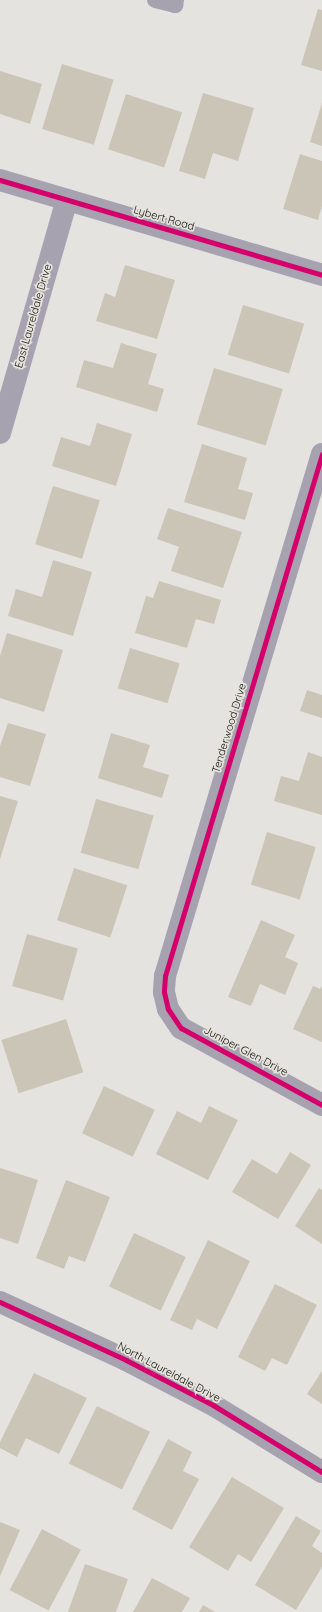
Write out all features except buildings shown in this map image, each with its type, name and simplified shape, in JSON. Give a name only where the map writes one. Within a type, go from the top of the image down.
[{"type":"street","name":"Lybert Road","points":[[0,180],[322,275]]},
{"type":"street","name":"East Laureldale Drive","points":[[0,433],[67,200]]},
{"type":"street","name":"Tenderwood Drive","points":[[168,1009],[165,976],[322,454]]},
{"type":"street","name":"Juniper Glen Drive","points":[[168,1009],[181,1028],[322,1105]]},
{"type":"street","name":"North Laureldale Drive","points":[[0,1302],[126,1360],[206,1402],[322,1472]]},
{"type":"lane","points":[[155,0],[175,5],[176,0]]},
{"type":"cycle path","points":[[0,180],[322,275]]},
{"type":"cycle path","points":[[322,454],[165,976],[164,992],[168,1009],[181,1028],[322,1105]]},
{"type":"cycle path","points":[[0,1302],[126,1360],[213,1405],[322,1472]]}]
